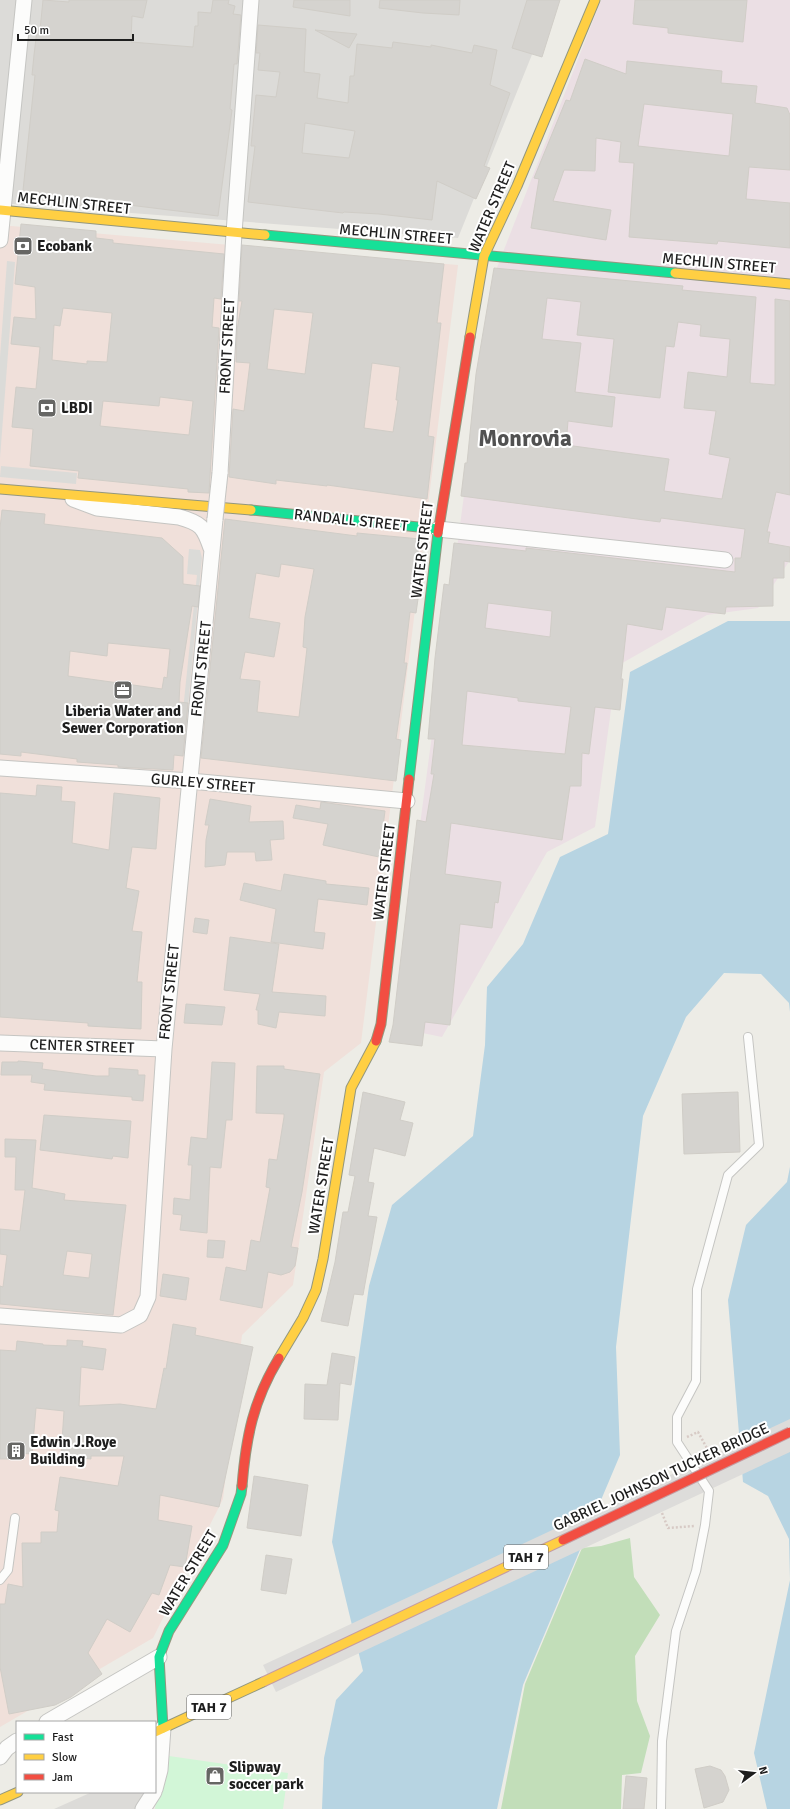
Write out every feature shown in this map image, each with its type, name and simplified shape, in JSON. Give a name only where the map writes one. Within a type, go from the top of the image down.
[{"type":"main road","name":"WATER STREET","points":[[159,1730],[159,1657],[169,1631],[223,1545],[240,1494],[245,1446],[253,1413],[266,1379],[303,1318],[316,1290],[323,1259],[351,1088],[376,1046],[381,1024],[438,529],[484,256],[517,186],[595,0]]},
{"type":"main road","name":"MECHLIN STREET","points":[[1,210],[790,284]]},
{"type":"main road","name":"RANDALL STREET","points":[[0,489],[205,505],[438,529]]},
{"type":"main road","name":"GABRIEL JOHNSON TUCKER BRIDGE","points":[[159,1730],[790,1432]]},
{"type":"main road","points":[[0,1798],[16,1793]]},
{"type":"street","points":[[0,240],[1,210],[24,0]]},
{"type":"street","name":"FRONT STREET","points":[[0,1316],[121,1325],[140,1314],[148,1297],[164,1049],[220,473],[234,233],[251,0]]},
{"type":"street","points":[[63,495],[97,508],[179,517],[191,520],[205,530],[212,551]]},
{"type":"street","name":"RANDALL STREET","points":[[438,529],[725,560]]},
{"type":"street","name":"GURLEY STREET","points":[[0,768],[190,781],[407,801]]},
{"type":"street","name":"CENTER STREET","points":[[0,1043],[164,1049]]},
{"type":"street","points":[[49,1721],[159,1657]]},
{"type":"street","points":[[156,1787],[160,1770],[159,1730]]},
{"type":"street","points":[[0,1757],[7,1748],[16,1742]]},
{"type":"street","points":[[143,1809],[154,1793]]},
{"type":"lane","points":[[661,1809],[662,1741],[676,1631],[696,1571],[705,1525],[709,1491],[677,1442],[676,1417],[696,1381],[697,1289],[728,1175],[759,1145],[748,1037]]},
{"type":"lane","points":[[0,1580],[8,1570],[15,1518]]},
{"type":"path","points":[[677,1442],[698,1432],[712,1458]]},
{"type":"path","points":[[659,1507],[668,1528],[705,1525]]},
{"type":"shaded area","points":[[0,0],[554,0],[458,238],[0,203]]},
{"type":"shaded area","points":[[601,0],[790,0],[790,560],[758,608],[707,615],[617,666],[595,827],[547,852],[442,1037],[393,1027],[493,278]]},
{"type":"shaded area","points":[[0,225],[458,265],[361,1043],[324,1072],[293,1285],[242,1335],[223,1499],[153,1638],[0,1727]]},
{"type":"shaded area","points":[[7,261],[15,262],[0,458],[0,357]]},
{"type":"shaded area","points":[[1,466],[77,473],[76,484],[0,477]]},
{"type":"shaded area","points":[[189,549],[200,550],[202,558],[184,749],[179,749],[197,575],[187,574]]},
{"type":"shaded area","points":[[90,1793],[155,1793],[153,1809],[54,1809]]},
{"type":"green space","points":[[630,1538],[634,1577],[660,1615],[635,1656],[637,1701],[650,1736],[641,1773],[622,1775],[621,1809],[501,1809],[525,1684],[582,1548],[601,1546]]},
{"type":"green space","points":[[162,1755],[288,1773],[283,1809],[155,1809]]},
{"type":"water","points":[[728,621],[790,621],[790,1012],[789,1003],[761,974],[724,973],[686,1017],[643,1116],[616,1347],[620,1455],[523,1685],[497,1809],[322,1809],[324,1758],[336,1700],[363,1671],[332,1542],[369,1286],[392,1205],[473,1136],[485,1045],[487,987],[523,944],[560,857],[608,834],[630,672]]},
{"type":"water","points":[[790,1167],[790,1580],[789,1539],[768,1496],[743,1482],[728,1300],[746,1225],[787,1182]]},
{"type":"water","points":[[790,1580],[790,1809],[767,1809],[754,1753]]},
{"type":"pier","points":[[790,1419],[790,1452],[276,1692],[263,1665]]},
{"type":"building","points":[[43,0],[69,2],[69,0],[147,0],[143,18],[132,16],[131,42],[193,47],[195,26],[198,26],[198,12],[211,13],[213,0],[229,0],[228,4],[235,6],[233,14],[241,15],[237,64],[234,64],[230,109],[232,110],[218,216],[129,205],[129,207],[116,205],[116,209],[22,200],[35,75],[32,75],[34,55],[37,30],[40,30]]},
{"type":"building","points":[[294,0],[350,0],[350,16],[293,7]]},
{"type":"building","points":[[380,0],[460,0],[459,15],[379,8]]},
{"type":"building","points":[[527,0],[560,0],[542,57],[512,48]]},
{"type":"building","points":[[635,0],[747,0],[743,42],[668,33],[668,28],[633,24]]},
{"type":"building","points":[[258,25],[306,29],[304,72],[320,74],[317,98],[348,103],[350,76],[354,76],[357,44],[392,48],[393,42],[431,47],[431,45],[472,53],[474,45],[497,50],[490,85],[510,93],[484,166],[490,168],[476,199],[437,181],[432,220],[379,214],[343,213],[248,202],[255,146],[251,146],[256,95],[276,97],[280,72],[258,70],[260,53],[256,53]],"holes":[[[305,123],[355,131],[349,158],[302,153]]]},
{"type":"building","points":[[315,30],[357,34],[349,48]]},
{"type":"building","points":[[585,59],[626,74],[627,61],[722,71],[721,83],[757,86],[755,103],[787,108],[790,115],[790,170],[749,167],[746,199],[790,203],[790,248],[718,241],[717,244],[629,237],[634,163],[619,162],[621,142],[596,138],[595,171],[564,170],[553,201],[611,210],[606,240],[531,228],[539,179],[534,178],[566,100],[570,101]],"holes":[[[644,104],[733,114],[729,156],[638,146]]]},
{"type":"building","points":[[21,224],[96,231],[96,238],[113,240],[113,243],[224,254],[221,299],[214,298],[212,327],[219,328],[209,493],[188,492],[188,489],[78,478],[79,471],[30,466],[33,429],[12,427],[16,387],[36,389],[40,347],[11,344],[14,317],[36,319],[35,287],[15,284]],"holes":[[[63,308],[112,313],[107,362],[87,361],[87,364],[52,360],[54,325],[60,326]],[[160,397],[193,401],[189,435],[100,426],[103,401],[159,406]]]},
{"type":"building","points":[[242,245],[444,264],[437,323],[441,323],[428,436],[434,437],[427,499],[327,485],[276,480],[276,484],[229,477],[233,409],[244,411],[250,363],[236,362],[237,330],[242,301],[239,301]],"holes":[[[274,309],[313,313],[305,374],[267,369]],[[372,363],[400,367],[396,400],[398,400],[393,432],[364,428]]]},
{"type":"building","points":[[494,268],[683,286],[682,290],[756,297],[750,383],[775,385],[775,299],[790,301],[790,495],[776,492],[767,532],[770,532],[768,543],[790,547],[790,562],[784,561],[784,578],[773,578],[773,606],[726,607],[725,614],[666,607],[662,630],[627,624],[621,679],[623,679],[620,710],[595,707],[589,754],[582,753],[581,786],[570,786],[562,840],[451,823],[445,874],[501,882],[498,903],[495,902],[492,928],[460,924],[450,1025],[425,1022],[422,1046],[389,1042],[393,1025],[417,820],[426,822],[434,774],[431,774],[435,739],[428,739],[435,658],[444,584],[449,585],[454,543],[526,551],[526,548],[735,572],[735,558],[741,558],[745,529],[661,518],[660,522],[461,496],[465,463],[467,463],[476,374]],"holes":[[[547,298],[581,302],[577,335],[614,339],[608,392],[660,398],[666,346],[674,347],[678,322],[701,325],[700,336],[730,339],[727,377],[688,372],[684,408],[716,411],[709,454],[730,458],[722,499],[664,491],[669,459],[566,445],[568,421],[612,427],[615,397],[575,392],[581,343],[542,339]],[[488,603],[552,611],[550,637],[485,628]],[[467,691],[518,698],[518,701],[571,707],[565,754],[462,745]]]},
{"type":"building","points":[[2,510],[45,514],[44,524],[162,538],[183,557],[183,584],[200,586],[198,607],[192,606],[180,682],[179,702],[188,703],[183,756],[174,755],[173,770],[118,767],[118,765],[77,762],[77,759],[21,752],[21,756],[0,754],[0,528]],"holes":[[[108,643],[170,649],[167,678],[164,677],[162,689],[68,676],[70,651],[107,656]]]},
{"type":"building","points":[[225,519],[357,536],[357,533],[420,539],[416,567],[420,568],[416,591],[419,592],[416,613],[410,612],[404,663],[407,663],[396,739],[401,740],[396,781],[201,758]],"holes":[[[281,564],[314,569],[305,617],[303,647],[307,648],[299,717],[257,712],[260,681],[240,679],[245,652],[274,657],[280,623],[249,618],[256,573],[279,577]]]},
{"type":"building","points":[[37,785],[62,787],[61,801],[75,802],[72,843],[109,850],[114,793],[160,798],[156,849],[132,847],[126,888],[139,891],[132,931],[142,932],[137,982],[142,982],[141,1029],[88,1026],[88,1023],[0,1017],[0,793],[36,796]]},
{"type":"building","points":[[210,799],[251,806],[249,822],[283,821],[284,839],[270,840],[272,860],[256,861],[255,852],[227,852],[225,865],[205,867],[206,840],[209,825],[205,825]]},
{"type":"building","points":[[321,802],[385,811],[379,857],[323,845],[328,824],[293,818],[296,805],[320,809]]},
{"type":"building","points":[[284,874],[326,881],[326,884],[369,888],[367,905],[318,899],[314,932],[325,933],[323,949],[271,942],[276,909],[240,900],[244,883],[281,891]]},
{"type":"building","points":[[195,918],[209,920],[207,934],[193,932]]},
{"type":"building","points":[[230,937],[279,944],[272,992],[326,996],[325,1016],[279,1012],[276,1028],[258,1024],[258,1010],[256,1010],[260,994],[224,990]]},
{"type":"building","points":[[186,1004],[225,1007],[222,1025],[184,1023]]},
{"type":"building","points":[[18,1061],[43,1063],[42,1069],[96,1076],[109,1076],[109,1068],[138,1070],[138,1075],[145,1075],[143,1101],[132,1100],[132,1097],[44,1090],[45,1084],[31,1082],[32,1075],[1,1075],[2,1062]]},
{"type":"building","points":[[212,1062],[235,1063],[232,1120],[226,1120],[221,1168],[210,1167],[207,1233],[180,1230],[182,1215],[173,1214],[174,1198],[190,1200],[192,1165],[188,1165],[191,1137],[207,1139]]},
{"type":"building","points":[[257,1066],[284,1066],[284,1069],[320,1074],[302,1192],[291,1247],[298,1248],[295,1266],[290,1272],[281,1275],[268,1272],[262,1308],[220,1300],[226,1267],[246,1271],[251,1240],[260,1242],[270,1188],[266,1187],[269,1159],[277,1160],[284,1117],[284,1114],[256,1113]]},
{"type":"building","points":[[363,1092],[405,1102],[400,1120],[413,1123],[405,1156],[374,1148],[368,1182],[374,1183],[368,1216],[377,1217],[363,1295],[354,1294],[348,1326],[321,1321],[335,1262],[343,1212],[348,1212],[355,1176],[349,1175]]},
{"type":"building","points":[[738,1092],[740,1152],[684,1154],[682,1094]]},
{"type":"building","points":[[44,1115],[131,1121],[128,1158],[113,1156],[112,1159],[40,1150]]},
{"type":"building","points":[[5,1139],[36,1140],[32,1188],[65,1194],[64,1200],[126,1205],[113,1315],[0,1304],[0,1286],[3,1287],[7,1255],[0,1254],[0,1229],[20,1231],[25,1190],[15,1190],[16,1157],[5,1157]],"holes":[[[67,1251],[92,1254],[89,1278],[63,1275]]]},
{"type":"building","points":[[208,1240],[225,1241],[223,1258],[207,1257]]},
{"type":"building","points":[[163,1274],[189,1278],[186,1300],[160,1296]]},
{"type":"building","points":[[173,1324],[196,1328],[195,1335],[253,1347],[219,1507],[160,1495],[158,1520],[192,1526],[185,1567],[170,1565],[159,1595],[152,1593],[130,1632],[107,1619],[88,1653],[102,1674],[71,1697],[55,1705],[9,1714],[0,1667],[0,1604],[5,1604],[8,1584],[23,1587],[22,1543],[41,1543],[41,1532],[57,1532],[59,1511],[55,1510],[60,1477],[118,1486],[124,1456],[91,1456],[91,1459],[61,1456],[64,1411],[36,1408],[32,1454],[15,1453],[14,1459],[0,1459],[0,1350],[16,1351],[17,1341],[43,1345],[67,1346],[67,1340],[83,1341],[82,1346],[106,1349],[103,1370],[81,1367],[79,1406],[120,1404],[156,1409],[164,1368],[166,1369]]},
{"type":"building","points":[[332,1353],[355,1357],[351,1385],[340,1383],[338,1420],[304,1419],[305,1384],[327,1385]]},
{"type":"building","points":[[254,1476],[308,1485],[301,1536],[247,1528]]},
{"type":"building","points":[[266,1555],[292,1559],[286,1594],[261,1590]]},
{"type":"building","points":[[710,1766],[721,1770],[725,1776],[729,1790],[723,1802],[704,1808],[695,1769]]},
{"type":"building","points":[[626,1776],[647,1778],[644,1809],[623,1809]]},
{"type":"traffic: fast","points":[[265,235],[675,273]]},
{"type":"traffic: fast","points":[[251,510],[438,529]]},
{"type":"traffic: fast","points":[[409,779],[438,533]]},
{"type":"traffic: fast","points":[[163,1728],[159,1657],[169,1631],[223,1545],[241,1494],[242,1486]]},
{"type":"traffic: slow","points":[[470,337],[484,256],[517,186],[595,0]]},
{"type":"traffic: slow","points":[[0,210],[265,235]]},
{"type":"traffic: slow","points":[[675,273],[790,284]]},
{"type":"traffic: slow","points":[[0,489],[251,510]]},
{"type":"traffic: slow","points":[[279,1358],[303,1318],[316,1290],[323,1259],[351,1088],[376,1041]]},
{"type":"traffic: slow","points":[[263,1682],[563,1540]]},
{"type":"traffic: slow","points":[[156,1732],[263,1682]]},
{"type":"traffic: slow","points":[[0,1800],[16,1793]]},
{"type":"traffic: jam","points":[[438,533],[470,337]]},
{"type":"traffic: jam","points":[[376,1041],[381,1024],[409,779]]},
{"type":"traffic: jam","points":[[242,1486],[246,1451],[252,1420],[263,1389],[279,1358]]},
{"type":"traffic: jam","points":[[563,1540],[790,1432]]},
{"type":"place","name":"Ecobank","points":[[23,246]]},
{"type":"place","name":"LBDI","points":[[47,408]]},
{"type":"place","name":"Liberia Water and Sewer Corporation","points":[[123,690]]},
{"type":"place","name":"Edwin J.Roye Building","points":[[16,1451]]},
{"type":"place","name":"Slipway soccer park","points":[[215,1776]]},
{"type":"district","name":"Monrovia","points":[[525,438]]}]
